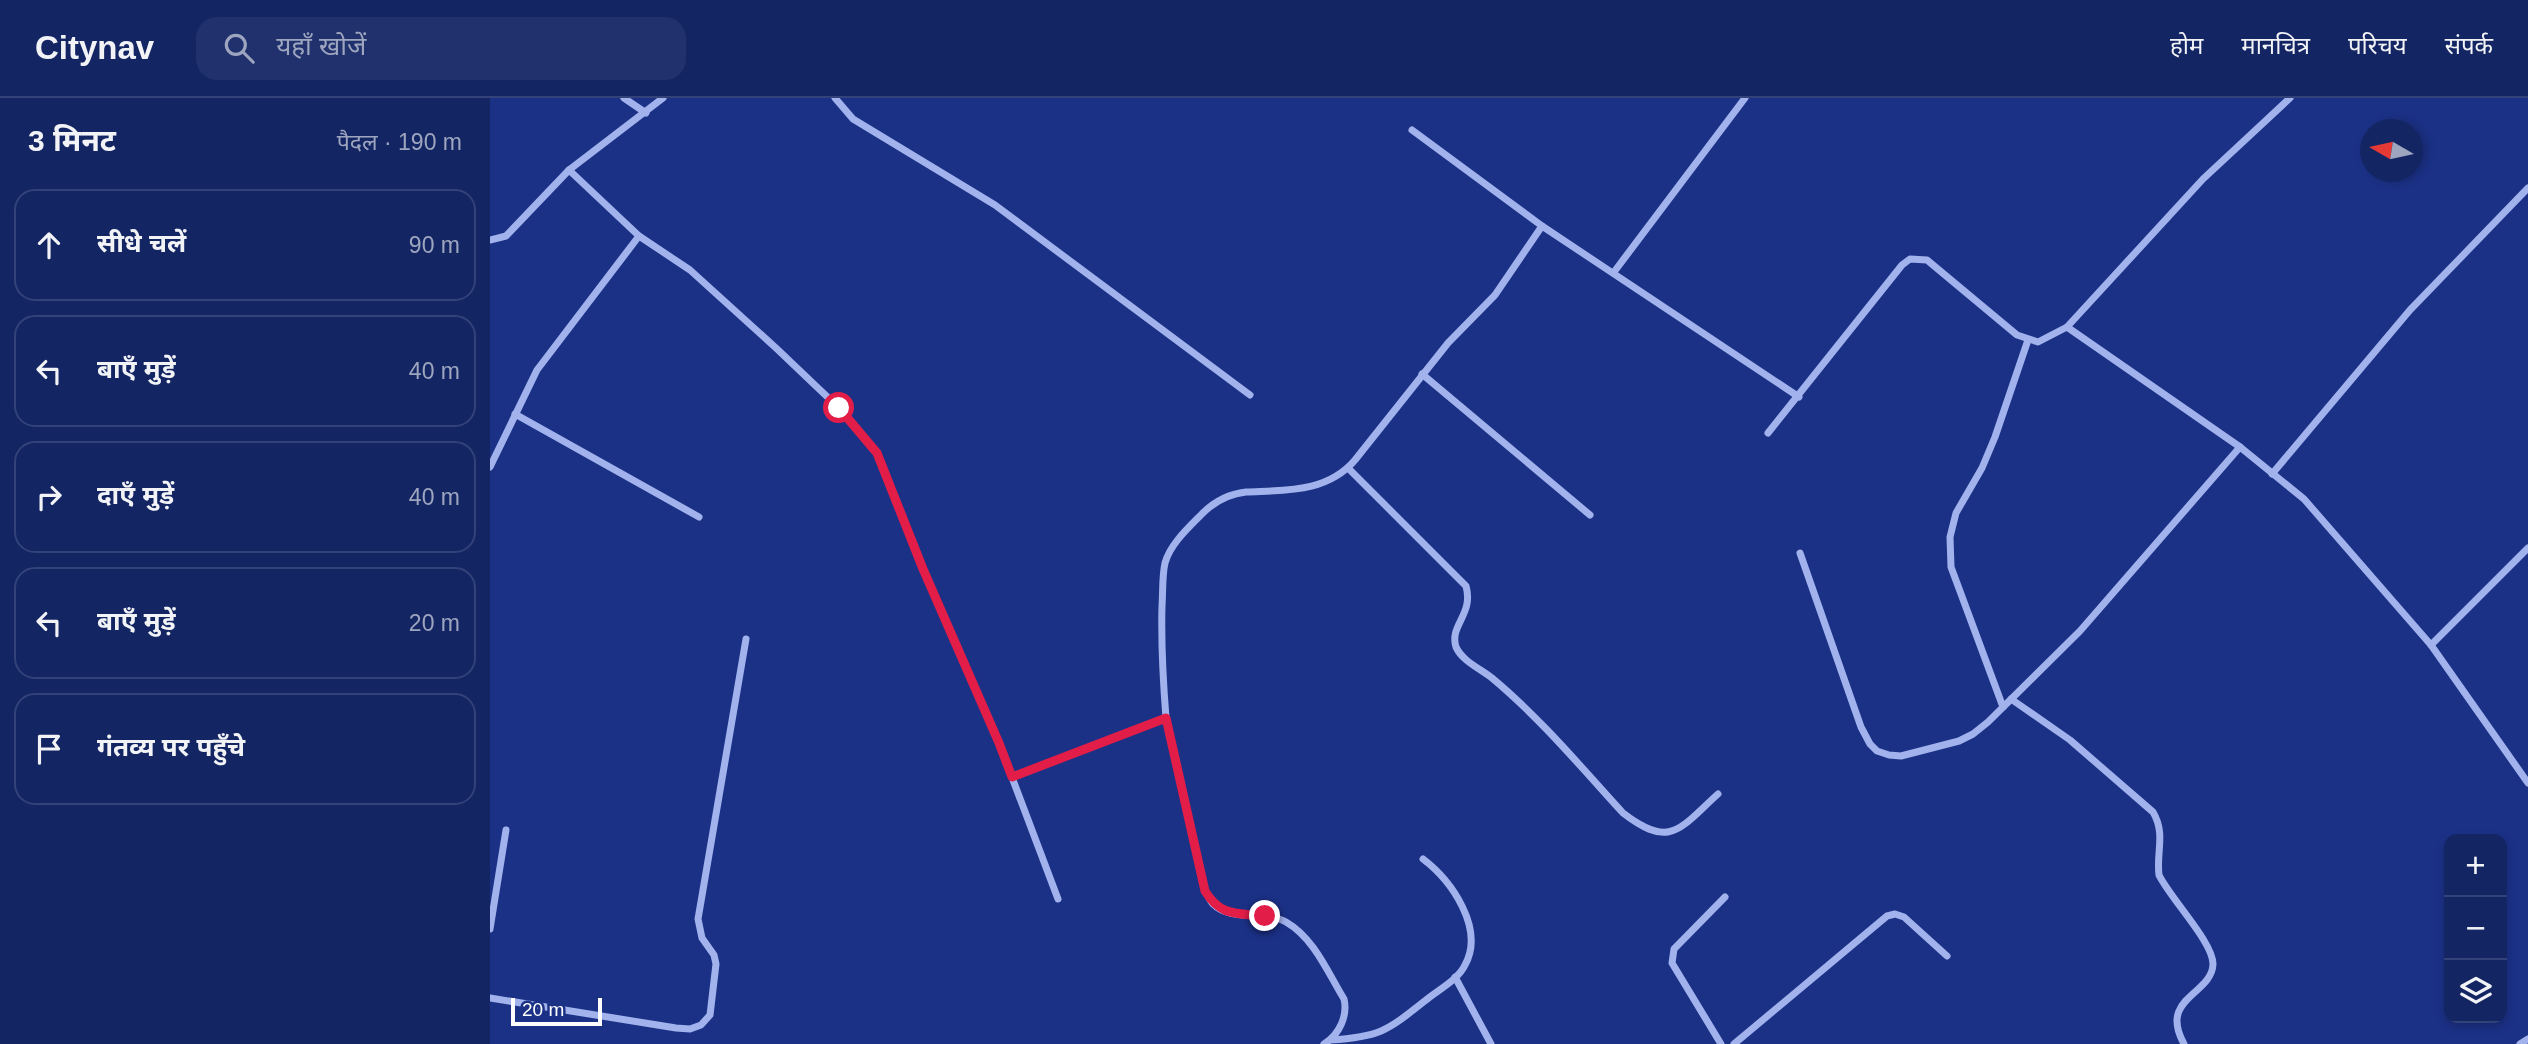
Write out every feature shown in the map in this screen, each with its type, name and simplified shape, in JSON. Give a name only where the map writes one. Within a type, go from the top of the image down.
[{"type":"street","points":[[624,98],[646,113]]},
{"type":"street","points":[[490,240],[506,236],[569,170],[663,98]]},
{"type":"street","points":[[835,98],[843,111],[853,119],[995,205],[1250,395]]},
{"type":"street","points":[[1614,272],[1745,98]]},
{"type":"street","points":[[1768,433],[1902,265],[1910,259],[1927,260],[2017,335],[2028,340],[2038,342],[2067,327],[2203,179],[2290,98]]},
{"type":"street","points":[[1412,130],[1542,226],[1798,397]]},
{"type":"street","points":[[569,170],[639,236],[690,270],[776,348],[839,408],[877,453],[923,569],[999,743],[1058,900]]},
{"type":"street","points":[[2272,474],[2410,310],[2528,188]]},
{"type":"street","points":[[1327,1042],[1345,1016],[1346,1009],[1344,999],[1312,947],[1289,924],[1265,916],[1223,910],[1213,904],[1205,891],[1166,718],[1161,631],[1166,561],[1189,527],[1222,498],[1244,492],[1309,487],[1339,475],[1348,468],[1422,374],[1494,295],[1542,226]]},
{"type":"street","points":[[490,467],[493,452],[537,370],[639,236]]},
{"type":"street","points":[[2067,327],[2240,447],[2304,499],[2431,645],[2528,783]]},
{"type":"street","points":[[2003,707],[1951,567],[1950,537],[1956,513],[1982,468],[1995,437],[2028,340]]},
{"type":"street","points":[[1422,374],[1590,515]]},
{"type":"street","points":[[515,414],[699,517]]},
{"type":"street","points":[[1800,553],[1861,727],[1877,751],[1901,756],[1959,741],[1988,722],[2080,631],[2240,447]]},
{"type":"street","points":[[1348,468],[1466,586],[1469,602],[1455,637],[1460,653],[1520,702],[1623,813],[1639,825],[1666,834],[1677,830],[1718,794]]},
{"type":"street","points":[[2431,645],[2528,548]]},
{"type":"street","points":[[490,998],[676,1028],[690,1029],[701,1025],[710,1015],[716,964],[714,955],[702,938],[698,919],[746,639]]},
{"type":"street","points":[[2011,699],[2070,740],[2153,812],[2158,820],[2161,841],[2159,875],[2209,949],[2213,964],[2206,979],[2180,1007],[2176,1019],[2184,1044]]},
{"type":"street","points":[[1012,777],[1166,718]]},
{"type":"street","points":[[490,929],[506,830]]},
{"type":"street","points":[[1327,1042],[1360,1038],[1390,1028],[1465,967],[1472,940],[1469,924],[1449,885],[1437,869],[1423,859]]},
{"type":"street","points":[[1721,1044],[1672,963],[1674,949],[1725,897]]},
{"type":"street","points":[[1734,1044],[1887,916],[1895,914],[1904,917],[1947,956]]},
{"type":"street","points":[[1455,977],[1491,1044]]},
{"type":"street","points":[[2520,1044],[2528,1039]]},
{"type":"route","points":[[839,408],[877,453],[923,569],[1012,777],[1166,718],[1205,891],[1213,904],[1223,910],[1265,916]]}]
